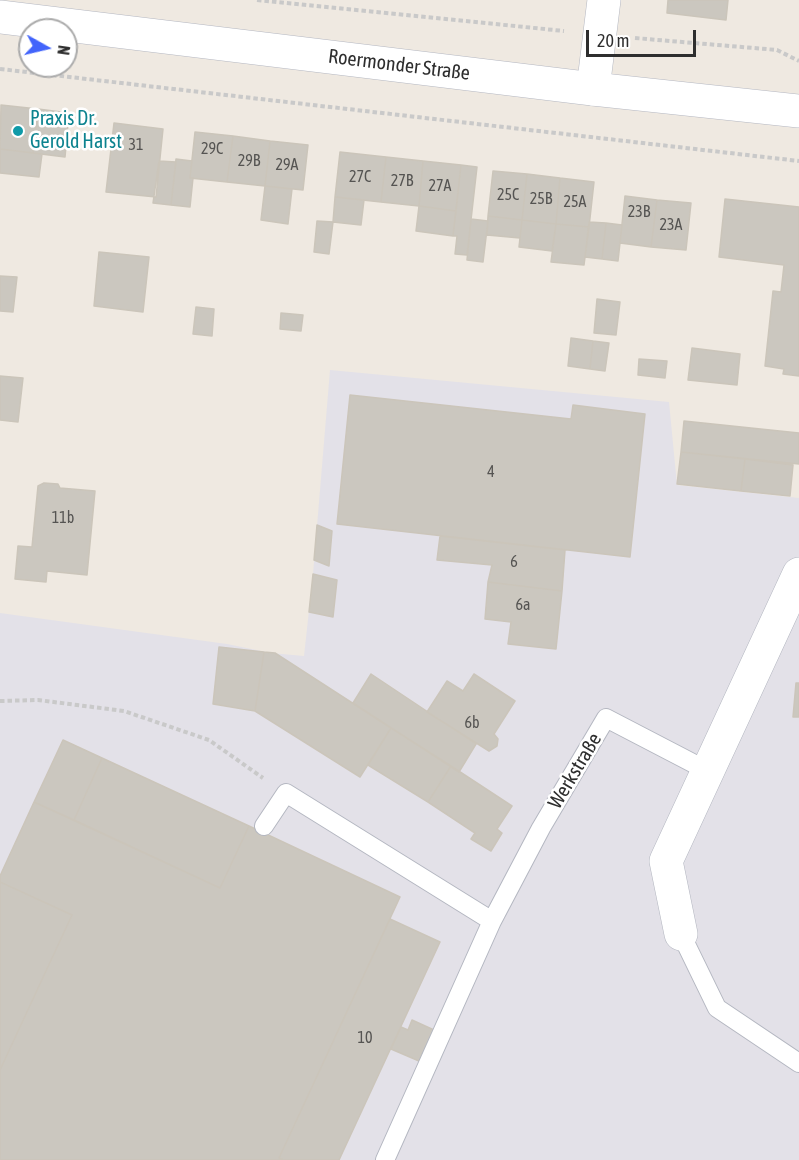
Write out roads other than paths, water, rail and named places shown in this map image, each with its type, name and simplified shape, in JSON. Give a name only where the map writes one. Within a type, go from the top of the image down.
[{"type":"main road","points":[[593,89],[604,0]]},
{"type":"main road","name":"Roermonder Straße","points":[[0,17],[593,89],[799,111]]},
{"type":"main road","points":[[681,934],[666,861],[706,770],[799,574]]},
{"type":"lane","name":"Werkstraße","points":[[492,921],[541,828],[606,718],[706,770]]},
{"type":"lane","points":[[264,826],[286,793],[492,921],[385,1160]]},
{"type":"lane","points":[[681,934],[717,1008],[799,1064]]},
{"type":"place","name":"Praxis Dr. Gerold Harst","points":[[18,131]]}]
